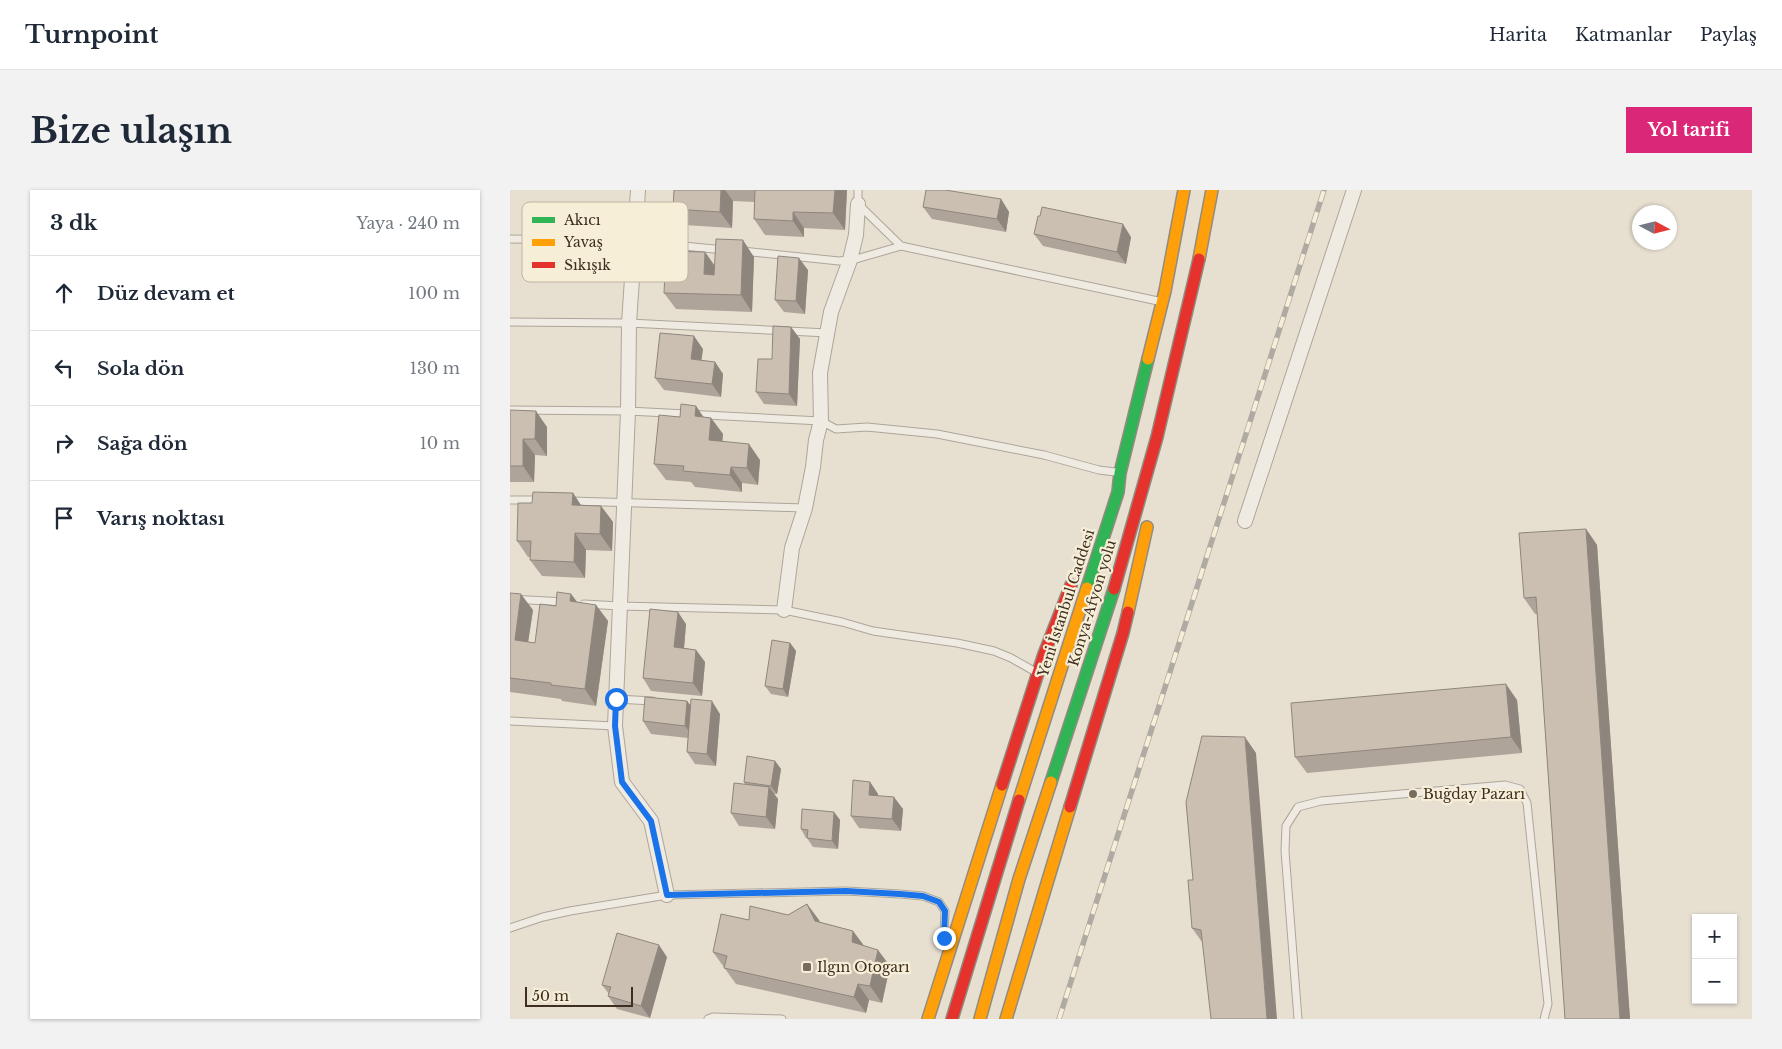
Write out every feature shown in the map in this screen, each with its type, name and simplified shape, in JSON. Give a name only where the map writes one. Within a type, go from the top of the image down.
[{"type":"highway","name":"Yeni İstanbul Caddesi","points":[[952,1019],[1001,857],[1118,492],[1120,473],[1163,302],[1184,190]]},
{"type":"highway","name":"Konya-Afyon yolu","points":[[980,1019],[1019,879],[1109,606],[1157,436],[1180,343],[1208,217],[1212,190]]},
{"type":"highway","points":[[1153,491],[1157,436]]},
{"type":"highway","points":[[1108,487],[1120,473]]},
{"type":"highway","points":[[1006,1019],[1123,633],[1149,518]]},
{"type":"highway","points":[[928,1019],[1044,654],[1075,575]]},
{"type":"street","points":[[1245,521],[1354,190]]},
{"type":"street","points":[[784,610],[792,548],[805,508],[821,421],[820,373],[831,312],[850,260],[856,235],[858,197]]},
{"type":"street","points":[[632,282],[615,726],[622,782],[651,821],[667,895]]},
{"type":"lane","points":[[858,197],[901,246]]},
{"type":"lane","points":[[688,246],[839,261],[850,260],[901,246],[1163,302]]},
{"type":"lane","points":[[510,322],[629,323],[828,333]]},
{"type":"lane","points":[[510,410],[628,411],[821,421],[836,429],[867,427],[937,434],[1044,455],[1099,470],[1120,473]]},
{"type":"lane","points":[[510,500],[548,500]]},
{"type":"lane","points":[[567,501],[805,508]]},
{"type":"lane","points":[[510,599],[620,606],[784,610],[873,630],[994,651],[1011,658],[1039,674]]},
{"type":"lane","points":[[616,699],[662,702]]},
{"type":"lane","points":[[510,720],[615,726]]},
{"type":"lane","points":[[1298,1019],[1285,851],[1286,826],[1298,807],[1321,801],[1505,785],[1520,789],[1527,803],[1548,1004],[1544,1019]]},
{"type":"lane","points":[[510,928],[543,917],[578,909],[667,895],[846,891],[923,896],[963,910]]},
{"type":"lane","points":[[939,902],[945,911],[944,938]]},
{"type":"lane","points":[[708,1019],[713,1017],[782,1019]]},
{"type":"building","points":[[674,190],[721,190],[720,212],[688,210],[688,202],[673,202]]},
{"type":"building","points":[[755,190],[835,190],[833,213],[793,212],[793,221],[754,219]]},
{"type":"building","points":[[926,190],[945,190],[1001,199],[997,219],[923,207]]},
{"type":"building","points":[[1042,207],[1123,224],[1117,252],[1034,234]]},
{"type":"building","points":[[716,239],[743,240],[741,295],[664,293],[665,282],[688,282],[688,252],[705,252],[704,274],[714,275]]},
{"type":"building","points":[[778,256],[799,258],[796,301],[775,300]]},
{"type":"building","points":[[773,326],[791,327],[789,394],[756,392],[758,359],[772,359]]},
{"type":"building","points":[[660,333],[694,336],[691,359],[715,362],[712,384],[655,378]]},
{"type":"building","points":[[681,404],[696,406],[695,416],[711,418],[709,440],[749,444],[747,468],[731,467],[730,475],[683,471],[684,466],[654,464],[659,415],[680,417]]},
{"type":"building","points":[[510,410],[536,411],[535,439],[523,439],[523,466],[510,466]]},
{"type":"building","points":[[533,492],[573,493],[572,505],[601,506],[600,534],[575,533],[574,562],[530,560],[531,541],[517,541],[518,503],[532,503]]},
{"type":"building","points":[[1586,529],[1620,1019],[1565,1019],[1536,597],[1524,598],[1519,533]]},
{"type":"building","points":[[557,592],[571,594],[570,601],[596,605],[585,689],[510,678],[510,593],[521,594],[515,640],[535,643],[540,604],[556,606]]},
{"type":"building","points":[[650,609],[678,612],[674,647],[696,650],[693,683],[643,678]]},
{"type":"building","points":[[772,640],[790,643],[783,689],[765,686]]},
{"type":"building","points":[[1506,684],[1511,737],[1295,757],[1291,703]]},
{"type":"building","points":[[645,697],[687,701],[685,726],[643,721]]},
{"type":"building","points":[[691,699],[712,701],[707,754],[687,752]]},
{"type":"building","points":[[1202,736],[1245,737],[1267,1019],[1211,1019],[1201,930],[1192,928],[1188,880],[1193,880],[1186,802]]},
{"type":"building","points":[[747,756],[775,761],[771,786],[744,782]]},
{"type":"building","points":[[853,780],[870,782],[869,795],[894,797],[892,819],[851,816]]},
{"type":"building","points":[[734,783],[769,787],[766,817],[731,813]]},
{"type":"building","points":[[802,809],[834,812],[832,841],[807,838],[808,830],[801,829]]},
{"type":"building","name":"Ilgın Otogarı","points":[[807,904],[815,921],[853,931],[852,942],[878,950],[870,986],[858,984],[854,997],[724,968],[727,956],[713,952],[721,914],[749,920],[750,906],[788,915]]},
{"type":"building","points":[[617,933],[659,945],[641,1006],[608,996],[611,987],[602,985]]},
{"type":"railway","points":[[1059,1019],[1324,190]]},
{"type":"traffic: fast","points":[[1087,588],[1118,492],[1120,473],[1148,359]]},
{"type":"traffic: fast","points":[[1051,782],[1114,589]]},
{"type":"traffic: slow","points":[[1148,359],[1165,291],[1184,190]]},
{"type":"traffic: slow","points":[[1199,259],[1212,190]]},
{"type":"traffic: slow","points":[[1128,612],[1147,527]]},
{"type":"traffic: slow","points":[[1019,800],[1087,588]]},
{"type":"traffic: slow","points":[[980,1019],[1019,879],[1051,782]]},
{"type":"traffic: slow","points":[[928,1019],[1002,785]]},
{"type":"traffic: slow","points":[[1006,1019],[1070,807]]},
{"type":"traffic: jam","points":[[1114,589],[1157,437],[1199,259]]},
{"type":"traffic: jam","points":[[1002,785],[1044,654],[1071,585]]},
{"type":"traffic: jam","points":[[1070,807],[1128,612]]},
{"type":"traffic: jam","points":[[952,1019],[1019,800]]},
{"type":"place","name":"Buğday Pazarı","points":[[1413,794]]},
{"type":"place","name":"Ilgın Otogarı","points":[[807,967]]},
{"type":"route","points":[[616,699],[615,726],[622,782],[651,821],[667,895],[846,891],[923,896],[939,902],[945,911],[944,938]]}]
